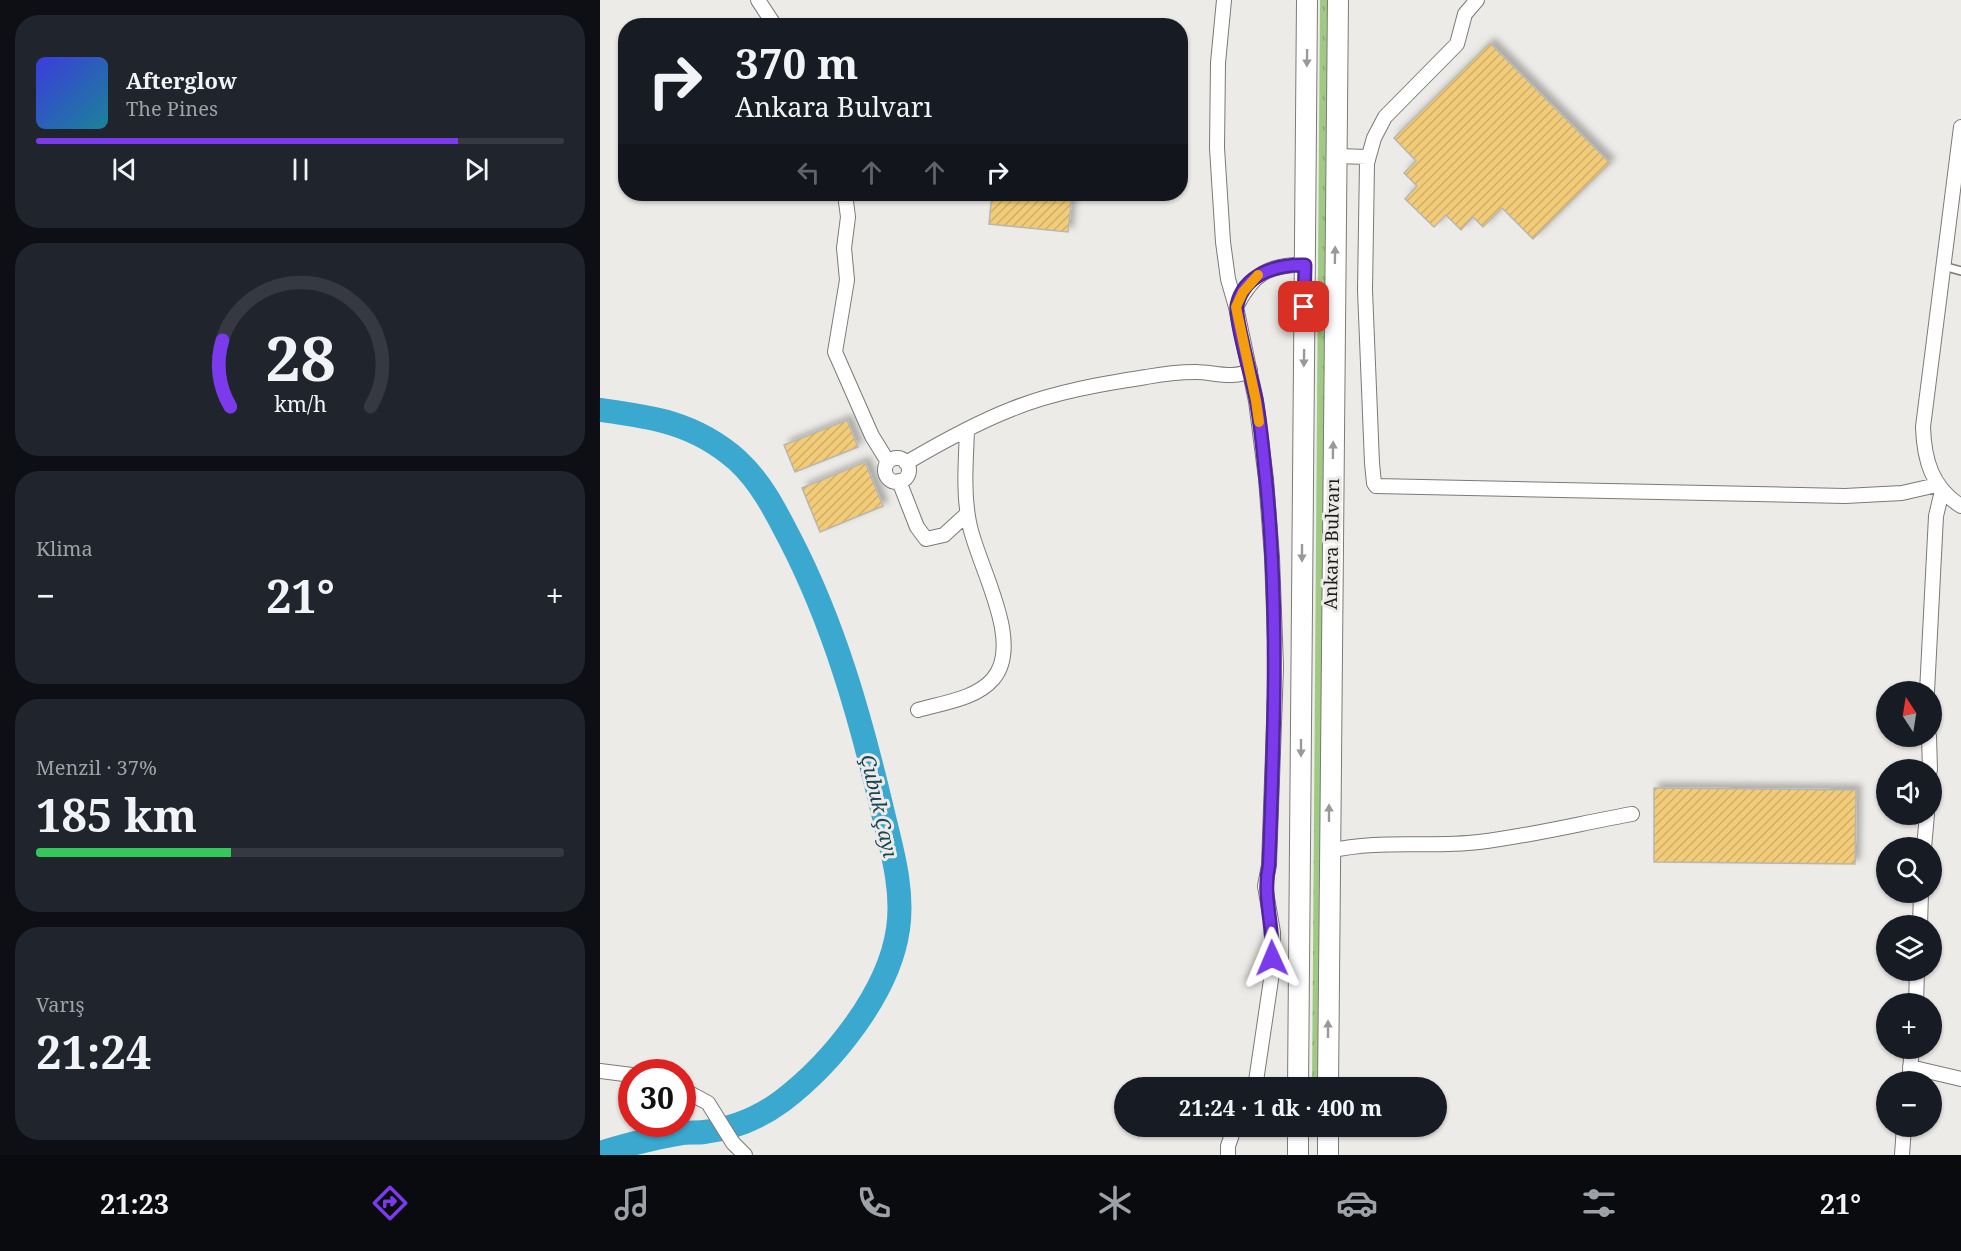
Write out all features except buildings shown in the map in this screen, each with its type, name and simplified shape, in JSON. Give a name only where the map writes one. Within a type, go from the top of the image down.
[{"type":"main road","name":"Ankara Bulvarı","points":[[1298,1077],[1307,0]]},
{"type":"main road","name":"Ankara Bulvarı","points":[[1328,1077],[1338,0]]},
{"type":"main road","points":[[1298,1137],[1298,1155]]},
{"type":"main road","points":[[1328,1137],[1328,1155]]},
{"type":"street","points":[[758,0],[770,18]]},
{"type":"street","points":[[1224,0],[1218,63],[1217,148],[1228,279],[1256,401],[1266,479],[1272,557],[1276,667],[1269,865],[1265,886],[1273,932],[1272,973],[1257,1077]]},
{"type":"street","points":[[1477,0],[1465,14],[1457,44],[1385,117],[1374,138],[1368,157],[1365,290],[1372,463],[1376,486],[1845,496],[1940,488]]},
{"type":"street","points":[[1961,127],[1923,427],[1923,448],[1927,464],[1940,488],[1961,506]]},
{"type":"street","points":[[1337,156],[1368,157]]},
{"type":"street","points":[[847,201],[848,217],[844,248],[847,279],[835,352],[872,436],[888,462]]},
{"type":"street","points":[[1236,307],[1243,292],[1258,275],[1276,267],[1305,265]]},
{"type":"street","points":[[906,463],[1013,408],[1047,398],[1092,387],[1165,374],[1194,372],[1235,375],[1250,370]]},
{"type":"street","points":[[918,710],[978,691],[995,678],[1001,666],[1005,645],[1000,621],[969,525],[967,430]]},
{"type":"street","points":[[897,458],[906,463],[908,473],[906,478],[899,481],[887,477],[885,467],[888,462],[897,458]]},
{"type":"street","points":[[899,481],[917,527],[926,539],[944,535],[968,514]]},
{"type":"street","points":[[1928,681],[1935,528],[1940,488]]},
{"type":"street","points":[[1329,852],[1373,844],[1438,845],[1480,842],[1632,814]]},
{"type":"street","points":[[600,1071],[618,1073]]},
{"type":"street","points":[[1942,1077],[1961,1078]]},
{"type":"street","points":[[696,1097],[708,1103],[733,1143],[745,1155]]},
{"type":"street","points":[[1228,1155],[1231,1137]]},
{"type":"street","points":[[1902,1155],[1903,1137]]},
{"type":"lane","points":[[1942,266],[1961,272]]},
{"type":"green space","points":[[1320,0],[1328,0],[1318,1077],[1312,1077]]},
{"type":"waterway","name":"Çubuk Çayı","points":[[600,410],[656,419],[705,438],[746,469],[773,507],[820,604],[855,705],[893,853],[899,899],[898,929],[892,953],[871,1002],[838,1047],[801,1085],[773,1107],[744,1122],[704,1132],[662,1137],[600,1153]]},
{"type":"slow traffic","points":[[1258,275],[1243,292],[1236,307],[1259,422]]},
{"type":"route","points":[[1272,958],[1273,932],[1265,886],[1269,865],[1276,667],[1272,557],[1266,479],[1256,401],[1236,307],[1243,292],[1258,275],[1276,267],[1305,265],[1304,307]]}]
